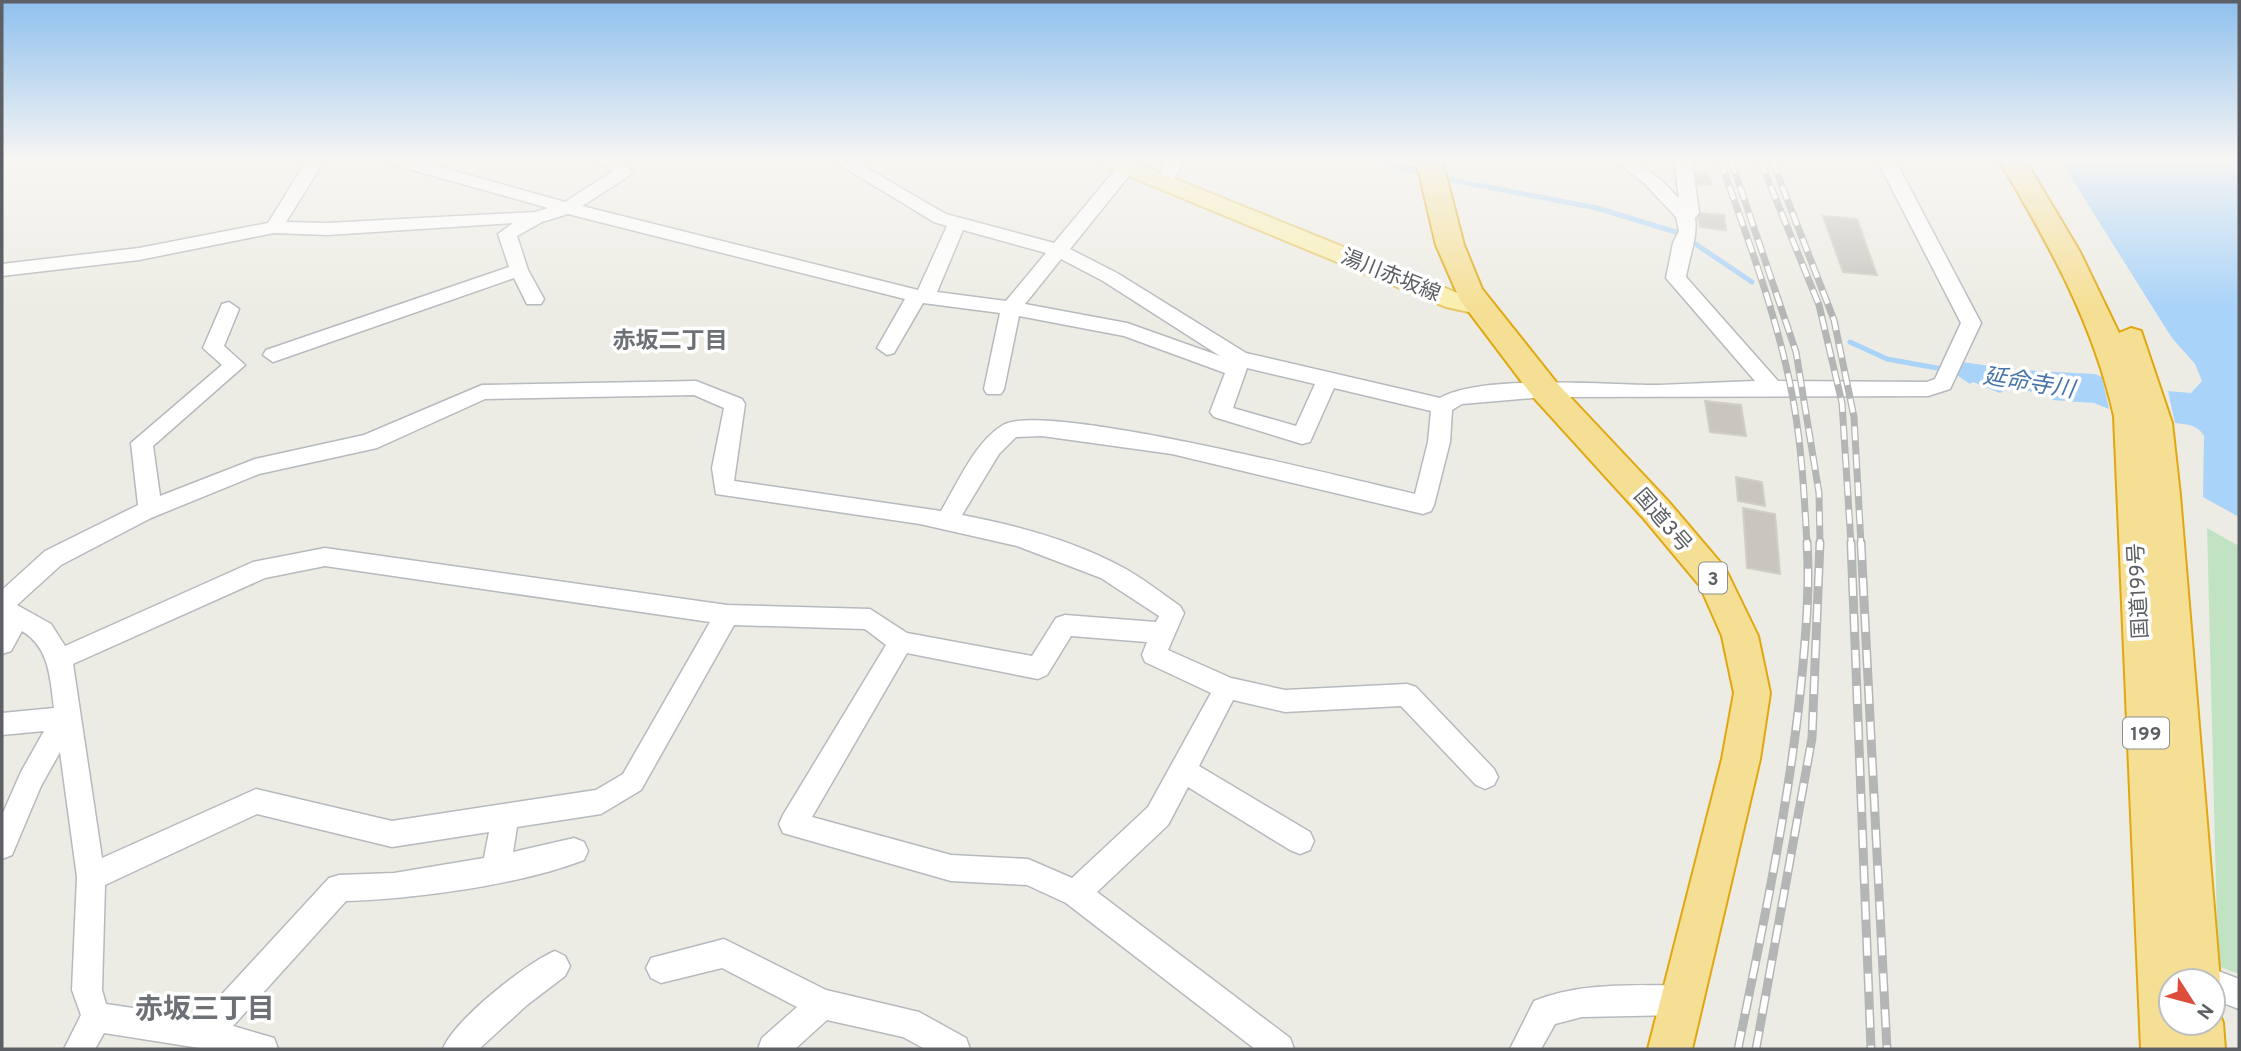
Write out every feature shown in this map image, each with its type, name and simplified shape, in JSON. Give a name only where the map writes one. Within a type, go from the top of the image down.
[{"type":"highway","name":"国道3号","points":[[1442,209],[1460,275],[1478,306],[1545,390],[1656,510],[1713,578],[1740,636],[1752,693],[1741,759],[1670,1049]]},
{"type":"highway","name":"国道199号","points":[[2040,209],[2134,379]]},
{"type":"highway","name":"国道199号","points":[[2061,209],[2120,309],[2142,419],[2164,495],[2203,967]]},
{"type":"highway","name":"国道199号","points":[[2142,419],[2158,963],[2163,1049]]},
{"type":"main road","name":"湯川赤坂線","points":[[1230,209],[1454,301],[1478,306]]},
{"type":"street","points":[[274,227],[285,209]]},
{"type":"street","points":[[534,299],[519,270],[507,234],[536,218],[564,209]]},
{"type":"street","points":[[571,209],[921,297],[1011,308],[1127,330],[1238,364],[1442,406],[1458,397],[1545,390],[1660,393],[1773,388],[1928,389],[1943,384],[1971,323],[1912,209]]},
{"type":"street","points":[[925,209],[940,218],[1058,250],[1120,284],[1238,364]]},
{"type":"street","points":[[994,389],[1011,308],[1087,209]]},
{"type":"street","points":[[1671,209],[1685,230]]},
{"type":"street","points":[[1689,209],[1676,278],[1773,388]]},
{"type":"street","points":[[2,270],[90,262],[189,248],[274,227],[327,229],[509,217],[536,218]]},
{"type":"street","points":[[887,348],[921,297],[957,223]]},
{"type":"street","points":[[273,355],[519,270]]},
{"type":"street","points":[[150,509],[142,443],[235,365],[213,348],[229,309]]},
{"type":"street","points":[[1238,364],[1221,412],[1302,436],[1327,381]]},
{"type":"street","points":[[2,644],[7,610],[53,558],[150,509],[255,467],[369,442],[482,392],[696,388],[735,404],[734,423],[721,478],[724,488],[946,522],[1022,538],[1111,572],[1172,613],[1154,655],[1227,688],[1285,701],[1407,695],[1485,777]]},
{"type":"street","points":[[946,522],[991,447],[1011,430],[1042,428],[1172,446],[1423,505],[1439,442],[1442,406]]},
{"type":"street","points":[[60,659],[261,569],[325,557],[727,615],[870,619],[901,642],[1038,668],[1065,625],[1163,633]]},
{"type":"street","points":[[7,610],[42,631],[60,659],[66,718],[92,877],[87,990],[96,1017],[79,1049]]},
{"type":"street","points":[[92,877],[256,801],[392,834],[601,802],[632,782],[727,615]]},
{"type":"street","points":[[901,642],[793,824],[951,868],[1028,872],[1076,893],[1279,1049]]},
{"type":"street","points":[[1076,893],[1158,816],[1227,688]]},
{"type":"street","points":[[2,724],[66,718]]},
{"type":"street","points":[[2,846],[30,780],[66,718]]},
{"type":"street","points":[[1183,770],[1300,841]]},
{"type":"street","points":[[496,869],[505,816]]},
{"type":"street","points":[[206,1034],[339,888],[394,886],[496,869],[574,851]]},
{"type":"street","points":[[661,968],[724,953],[822,1004],[908,1023],[955,1049]]},
{"type":"street","points":[[2158,963],[2168,967]]},
{"type":"street","points":[[458,1049],[507,1001],[533,979],[555,966]]},
{"type":"street","points":[[1525,1049],[1545,1012],[1582,1002],[1681,1000]]},
{"type":"street","points":[[773,1049],[822,1004]]},
{"type":"street","points":[[96,1017],[206,1034],[263,1049]]},
{"type":"green space","points":[[2207,528],[2239,546],[2239,974],[2227,967],[2218,966]]},
{"type":"water","points":[[2091,209],[2239,209],[2239,517],[2203,497],[2204,436],[2195,427],[2175,423],[2168,391],[2191,393],[2202,381],[2195,364],[2172,338]]},
{"type":"water","points":[[1962,362],[2019,370],[2095,374],[2102,377],[2109,409],[2094,403],[2052,400],[2052,397],[2026,391],[2000,393],[1973,382],[1970,384],[1957,375]]},
{"type":"building","points":[[1697,213],[1724,215],[1726,230],[1700,227]]},
{"type":"building","points":[[1823,216],[1857,219],[1877,275],[1843,272]]},
{"type":"building","points":[[1705,401],[1741,405],[1746,436],[1710,432]]},
{"type":"building","points":[[1736,477],[1762,482],[1765,506],[1738,501]]},
{"type":"building","points":[[1743,508],[1775,514],[1780,574],[1747,568]]},
{"type":"waterway","name":"延命寺川","points":[[1600,209],[1679,233],[1752,282]]},
{"type":"waterway","name":"延命寺川","points":[[1850,342],[1887,359],[1948,370]]},
{"type":"railway","points":[[1738,209],[1767,296],[1789,379],[1799,441],[1807,544]]},
{"type":"railway","points":[[1748,209],[1796,352],[1819,493],[1820,543]]},
{"type":"railway","points":[[1780,209],[1819,305],[1842,403],[1851,544]]},
{"type":"railway","points":[[1791,209],[1834,320],[1854,417],[1861,544]]},
{"type":"railway","points":[[1738,1049],[1775,863],[1797,722],[1806,626],[1807,542]]},
{"type":"railway","points":[[1851,542],[1871,1049]]},
{"type":"railway","points":[[1861,542],[1887,1049]]},
{"type":"railway","points":[[1756,1049],[1812,738],[1820,543]]},
{"type":"district","name":"赤坂二丁目","points":[[670,340]]},
{"type":"district","name":"赤坂三丁目","points":[[205,1008]]}]
